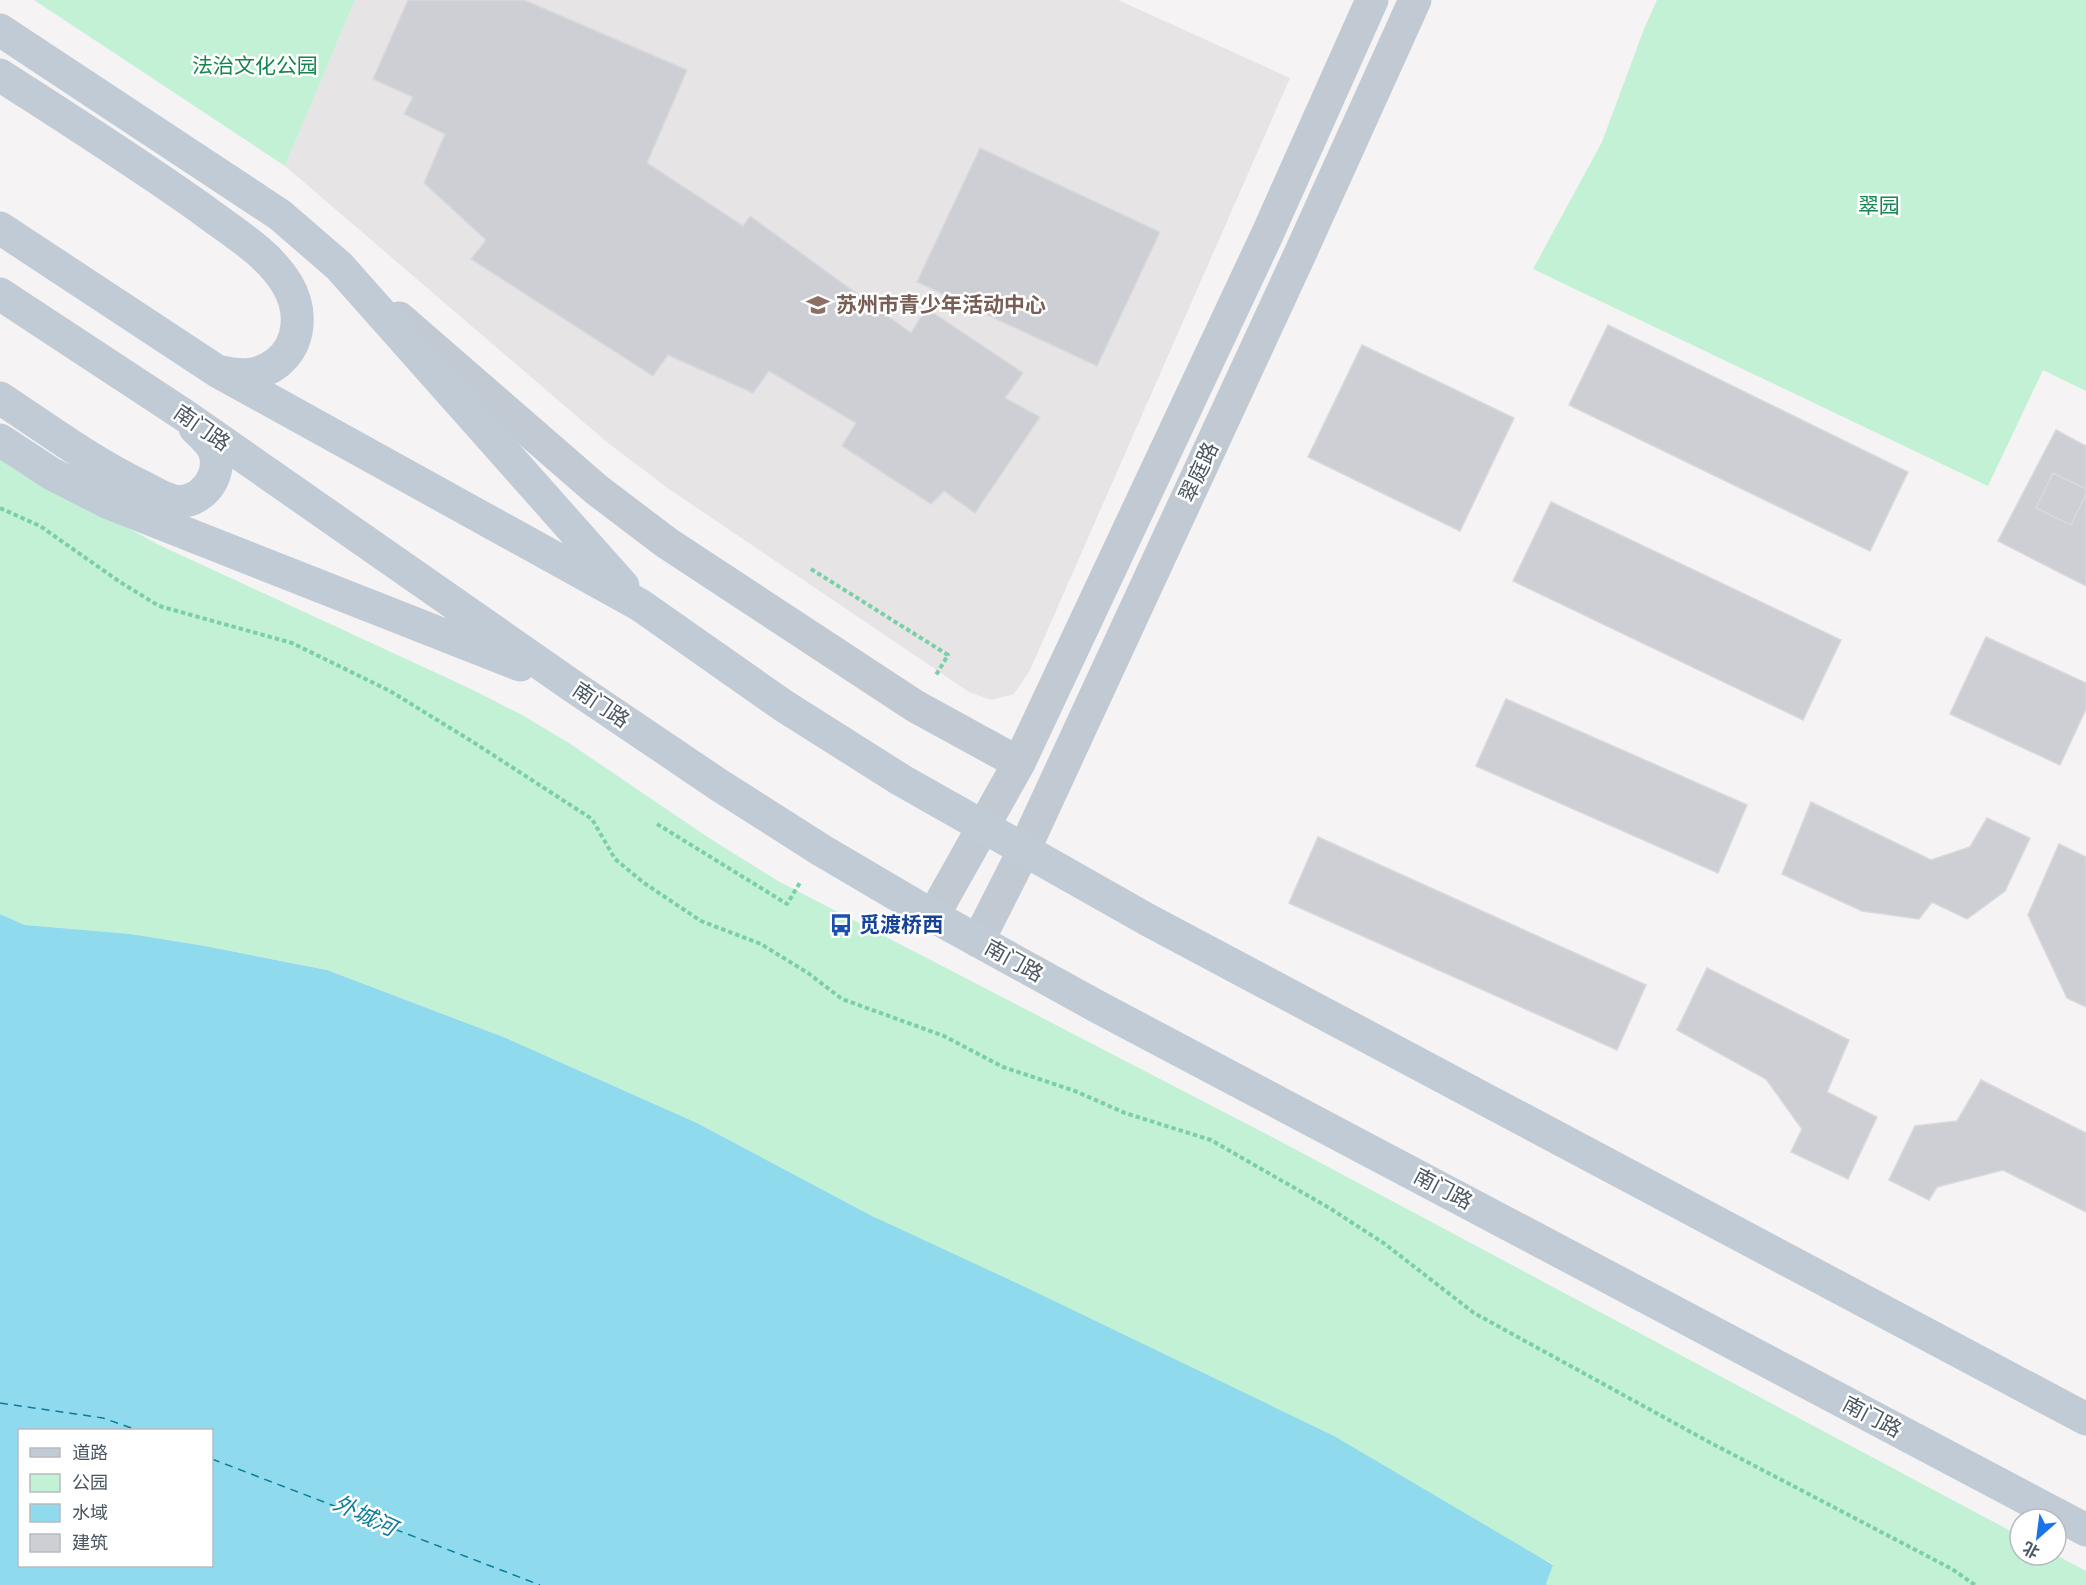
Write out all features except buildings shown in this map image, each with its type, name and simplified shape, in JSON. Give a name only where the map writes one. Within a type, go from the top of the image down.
[{"type":"main road","points":[[0,30],[280,215],[339,266],[640,605]]},
{"type":"main road","points":[[0,75],[158,178],[238,236],[258,251],[286,284],[296,304],[298,322],[296,334],[284,357],[265,371],[255,374],[235,375],[217,370]]},
{"type":"main road","points":[[0,228],[217,370],[640,605],[784,706],[901,780],[982,827],[1148,920],[2086,1419]]},
{"type":"main road","name":"南门路","points":[[0,294],[184,415],[572,685],[728,791],[820,850],[933,916],[1098,1007],[2086,1530]]},
{"type":"main road","points":[[0,398],[124,478],[160,496],[176,501],[199,495],[210,485],[216,469],[213,448],[184,415]]},
{"type":"main road","points":[[0,440],[52,474],[109,503],[572,685]]},
{"type":"street","name":"翠庭路","points":[[933,916],[1019,763],[1262,246],[1372,0]]},
{"type":"street","name":"翠庭路","points":[[978,941],[1024,850],[1415,0]]},
{"type":"street","points":[[339,266],[597,490],[667,543],[915,706],[1019,763]]},
{"type":"path","points":[[0,508],[40,526],[120,582],[159,606],[292,643],[390,691],[592,819],[615,859],[644,883],[701,921],[761,944],[842,999],[944,1036],[1003,1067],[1075,1091],[1125,1113],[1211,1140],[1331,1209],[1385,1244],[1474,1313],[1709,1442],[1952,1569],[1975,1585]]},
{"type":"path","points":[[811,569],[948,656]]},
{"type":"path","points":[[657,824],[787,904]]},
{"type":"shaded area","name":"苏州市青少年活动中心","points":[[355,0],[1118,0],[1290,78],[1030,670],[1014,694],[991,700],[969,692],[669,489],[608,443],[285,166]]},
{"type":"green space","name":"法治文化公园","points":[[34,0],[355,0],[285,166]]},
{"type":"green space","name":"翠园","points":[[1657,0],[2086,0],[2086,391],[2043,370],[1988,486],[1533,269],[1602,142]]},
{"type":"green space","points":[[0,444],[123,525],[159,545],[471,689],[522,715],[569,743],[709,838],[778,881],[1274,1138],[2008,1530],[2008,1567],[2068,1567],[2068,1561],[2086,1571],[2086,1585],[1548,1585],[1546,1584],[1553,1564],[872,1216],[697,1123],[506,1038],[327,970],[131,934],[25,925],[0,914]]},
{"type":"water","name":"外城河","points":[[0,914],[25,925],[131,934],[327,970],[506,1038],[697,1123],[872,1216],[1334,1436],[1553,1565],[1546,1584],[1548,1585],[0,1585]]},
{"type":"ferry route","points":[[0,1403],[103,1418],[134,1429]]},
{"type":"ferry route","points":[[213,1459],[540,1585]]},
{"type":"place","name":"苏州市青少年活动中心","points":[[818,305]]},
{"type":"place","name":"觅渡桥西","points":[[841,925]]}]
